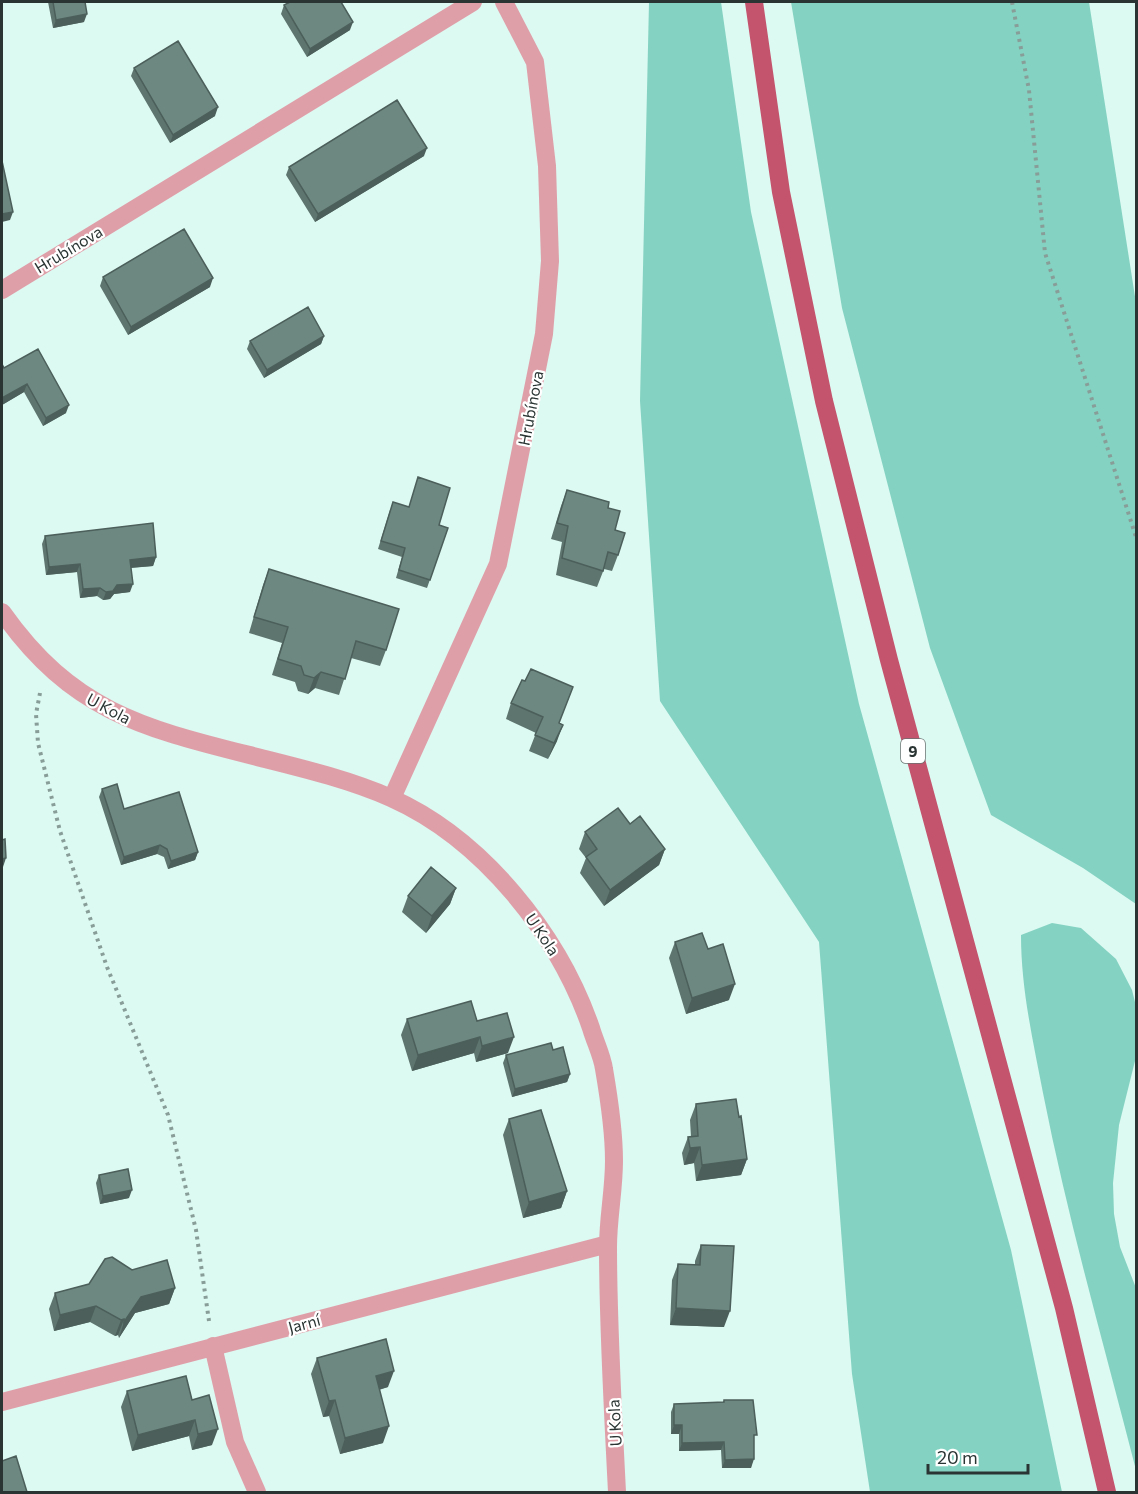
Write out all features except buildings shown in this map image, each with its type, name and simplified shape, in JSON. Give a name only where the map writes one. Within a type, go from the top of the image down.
[{"type":"main road","name":"9","points":[[754,2],[781,192],[824,401],[892,672],[1064,1308],[1107,1492]]},
{"type":"street","name":"Hrubínova","points":[[2,290],[473,2]]},
{"type":"street","name":"Hrubínova","points":[[392,798],[498,564],[544,334],[550,261],[546,155],[535,62],[504,2]]},
{"type":"street","name":"U Kola","points":[[2,612],[21,639],[50,670],[90,700],[134,722],[316,772],[392,798],[445,830],[502,879],[544,930],[579,992],[604,1066],[614,1160],[608,1244],[617,1492]]},
{"type":"street","name":"Jarní","points":[[2,1402],[608,1244]]},
{"type":"street","points":[[213,1346],[235,1442],[257,1492]]},
{"type":"path","points":[[1012,2],[1029,90],[1045,253],[1137,537]]},
{"type":"path","points":[[50,670],[40,690],[36,714],[38,743],[60,831],[107,967],[168,1115],[196,1230],[213,1346]]},
{"type":"green space","points":[[649,2],[721,2],[751,212],[859,704],[1011,1250],[1062,1492],[870,1492],[852,1374],[819,942],[660,701],[640,401]]},
{"type":"green space","points":[[791,2],[1089,2],[1136,303],[1136,904],[1083,868],[991,815],[930,648],[842,308]]},
{"type":"green space","points":[[1052,923],[1081,928],[1116,959],[1132,990],[1136,1006],[1136,1057],[1119,1125],[1113,1183],[1114,1214],[1120,1247],[1136,1288],[1136,1470],[1064,1188],[1028,1015],[1021,935]]}]
